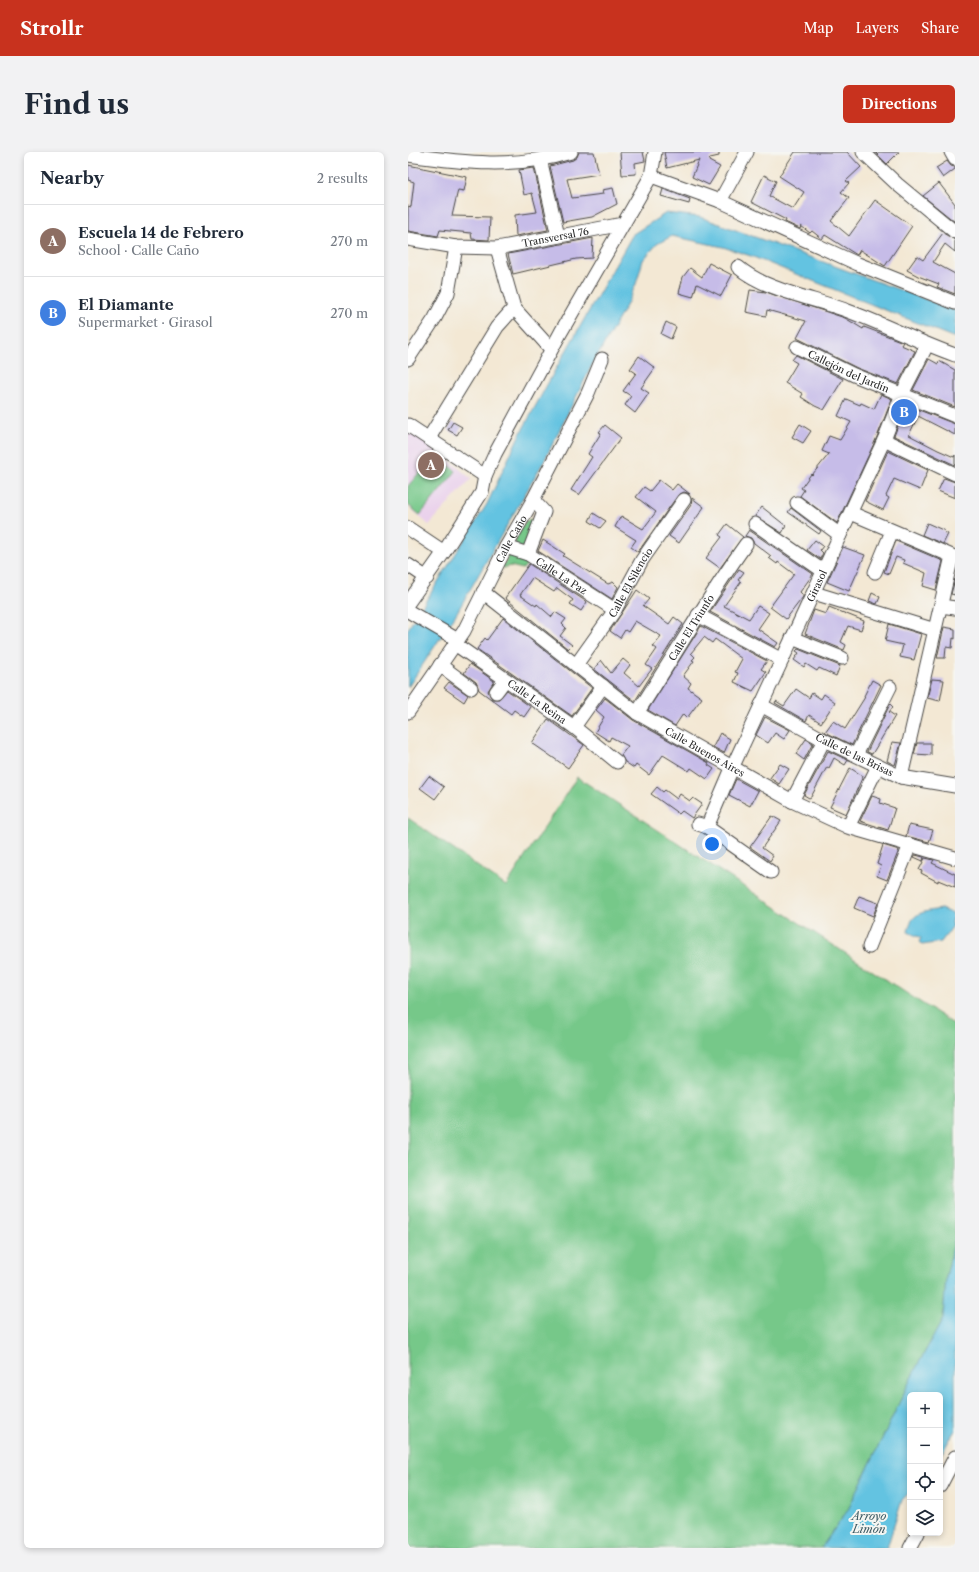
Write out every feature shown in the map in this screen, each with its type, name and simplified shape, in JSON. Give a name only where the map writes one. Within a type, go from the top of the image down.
[{"type":"street","points":[[408,155],[470,163],[509,164],[571,152]]},
{"type":"street","points":[[408,608],[482,492],[485,476],[551,349],[652,176],[655,152]]},
{"type":"street","points":[[720,201],[747,152]]},
{"type":"street","points":[[863,152],[897,184],[955,232]]},
{"type":"street","points":[[951,152],[955,159]]},
{"type":"street","points":[[540,159],[558,236]]},
{"type":"street","points":[[652,176],[720,201],[858,264],[955,303]]},
{"type":"street","name":"Transversal 76","points":[[408,238],[456,247],[497,248],[623,224]]},
{"type":"street","points":[[408,358],[435,318],[448,293],[456,247]]},
{"type":"street","points":[[497,248],[514,308],[551,349]]},
{"type":"street","points":[[738,267],[764,283],[849,311],[927,345],[955,355]]},
{"type":"street","points":[[429,438],[497,327],[514,308]]},
{"type":"street","name":"Girasol","points":[[771,872],[703,825],[733,766],[814,593],[822,571],[884,440],[902,394],[927,345]]},
{"type":"street","name":"Callejón del Jardín","points":[[796,347],[854,375],[955,416]]},
{"type":"street","name":"Calle Caño","points":[[408,712],[440,665],[454,640],[464,630],[506,547],[533,500],[588,393],[602,359]]},
{"type":"street","points":[[408,425],[485,476]]},
{"type":"street","points":[[884,440],[955,474]]},
{"type":"street","points":[[528,554],[544,512],[533,500]]},
{"type":"street","name":"Calle El Silencio","points":[[576,665],[615,610],[642,560],[684,500]]},
{"type":"street","points":[[797,503],[840,534]]},
{"type":"street","points":[[850,513],[952,556],[901,777]]},
{"type":"street","points":[[755,524],[822,571]]},
{"type":"street","points":[[408,528],[444,552]]},
{"type":"street","points":[[875,572],[892,531]]},
{"type":"street","name":"Calle El Triunfo","points":[[637,713],[669,665],[698,615],[746,544]]},
{"type":"street","name":"Calle La Paz","points":[[506,547],[528,554],[615,610]]},
{"type":"street","points":[[408,566],[427,578]]},
{"type":"street","name":"Calle Buenos Aires","points":[[483,592],[637,713],[733,766],[792,801],[848,827],[955,858]]},
{"type":"street","points":[[814,593],[935,630]]},
{"type":"street","points":[[941,606],[955,608]]},
{"type":"street","name":"Calle La Reina","points":[[408,608],[454,640],[505,680],[574,727],[617,762]]},
{"type":"street","points":[[698,615],[782,660]]},
{"type":"street","points":[[792,638],[842,658]]},
{"type":"street","points":[[440,665],[471,688]]},
{"type":"street","points":[[496,692],[505,680]]},
{"type":"street","points":[[574,727],[603,686]]},
{"type":"street","points":[[856,755],[890,687]]},
{"type":"street","name":"Calle de las Brisas","points":[[761,705],[824,740],[901,777],[955,786]]},
{"type":"street","points":[[792,801],[824,740]]},
{"type":"street","points":[[848,827],[878,766]]},
{"type":"street","points":[[869,947],[910,845]]},
{"type":"street","points":[[943,1480],[955,1457]]},
{"type":"street","points":[[910,1548],[916,1536]]},
{"type":"shaded area","points":[[408,430],[439,451],[471,479],[429,525],[408,506]]},
{"type":"green space","points":[[435,454],[456,471],[420,515],[408,505],[408,486]]},
{"type":"green space","points":[[531,519],[533,521],[533,526],[526,549],[515,545],[519,530],[527,521]]},
{"type":"green space","points":[[507,552],[530,560],[523,569],[510,566],[504,568],[501,566],[507,560]]},
{"type":"green space","points":[[577,777],[955,1025],[955,1238],[946,1277],[943,1319],[915,1370],[848,1510],[821,1548],[408,1548],[408,818],[506,886]]},
{"type":"water","points":[[666,213],[700,217],[955,310],[955,338],[751,256],[723,247],[672,236],[657,244],[643,260],[636,284],[626,306],[591,367],[544,461],[456,614],[408,687],[408,629],[487,504],[518,438],[633,234]]},
{"type":"water","points":[[941,909],[953,914],[953,926],[941,942],[922,945],[919,942],[921,938],[908,932],[912,920],[923,912]]},
{"type":"water","name":"Arroyo Limón","points":[[955,1238],[955,1430],[943,1451],[943,1392],[907,1392],[907,1495],[902,1500],[887,1548],[821,1548],[848,1510],[915,1370],[943,1319],[946,1277]]},
{"type":"building","points":[[579,152],[594,152],[599,174],[567,179],[572,198],[603,194],[602,190],[613,188],[617,204],[592,217],[563,222],[550,166],[573,160],[577,157]]},
{"type":"building","points":[[620,152],[643,152],[645,161],[635,163],[636,174],[622,175]]},
{"type":"building","points":[[664,152],[719,152],[719,156],[710,158],[709,161],[720,167],[709,185],[692,177],[699,160],[667,168]]},
{"type":"building","points":[[795,152],[847,152],[861,167],[846,181],[849,183],[841,192],[849,198],[831,221],[849,236],[875,200],[912,226],[885,266],[860,250],[857,255],[825,235],[822,239],[812,231],[810,233],[801,226],[800,229],[785,222],[786,220],[751,202],[764,175],[776,181],[769,196],[793,209],[804,192],[779,176]]},
{"type":"building","points":[[875,152],[899,152],[887,164]]},
{"type":"building","points":[[947,161],[951,166],[955,167],[955,169],[943,178],[936,168]]},
{"type":"building","points":[[408,165],[467,177],[464,191],[458,190],[452,216],[490,217],[489,240],[472,239],[471,233],[440,230],[438,236],[408,231],[408,206],[411,207],[414,182],[408,180]]},
{"type":"building","points":[[534,168],[548,230],[516,236],[515,215],[537,212],[532,193],[524,195],[519,170]]},
{"type":"building","points":[[939,183],[955,204],[955,222],[923,196]]},
{"type":"building","points":[[663,189],[690,199],[689,204],[661,196]]},
{"type":"building","points":[[943,233],[955,240],[955,252],[945,244],[933,262],[955,274],[955,294],[937,287],[939,284],[907,270],[917,256],[923,260]]},
{"type":"building","points":[[593,238],[592,258],[576,259],[513,274],[508,254]]},
{"type":"building","points":[[709,263],[732,275],[721,296],[697,284],[693,297],[679,293],[683,277],[690,268],[702,277]]},
{"type":"building","points":[[750,290],[766,292],[845,318],[863,329],[864,327],[903,342],[901,345],[915,351],[898,384],[857,368],[797,338],[806,321],[767,310],[766,316],[746,312]]},
{"type":"building","points":[[666,322],[676,327],[671,339],[661,334]]},
{"type":"building","points":[[796,355],[843,379],[824,410],[801,397],[803,394],[785,383],[797,363],[792,360]]},
{"type":"building","points":[[639,356],[655,368],[641,388],[649,393],[635,413],[625,405],[631,396],[623,391],[636,373],[630,369]]},
{"type":"building","points":[[929,359],[938,364],[939,361],[955,370],[955,407],[913,390]]},
{"type":"building","points":[[881,394],[892,399],[877,437],[837,523],[800,496],[804,490],[801,488],[829,454],[822,451],[829,436],[840,440],[851,422],[838,416],[846,399],[860,405],[861,403],[874,409]]},
{"type":"building","points":[[906,405],[955,424],[955,435],[918,416],[909,435],[954,457],[955,455],[955,465],[894,436]]},
{"type":"building","points":[[453,422],[462,427],[457,435],[448,430]]},
{"type":"building","points":[[800,424],[811,431],[803,443],[792,437]]},
{"type":"building","points":[[605,425],[621,438],[579,495],[571,490],[592,457],[588,454],[601,433],[599,432]]},
{"type":"building","points":[[888,451],[928,470],[920,490],[894,479],[886,496],[889,498],[883,510],[865,501]]},
{"type":"building","points":[[944,478],[955,482],[955,498],[938,491]]},
{"type":"building","points":[[659,480],[672,490],[677,484],[690,494],[684,492],[678,495],[638,552],[631,547],[636,540],[615,527],[621,516],[643,529],[656,512],[636,497],[644,487],[650,491]]},
{"type":"building","points":[[692,498],[704,507],[679,543],[669,536],[691,505]]},
{"type":"building","points":[[762,507],[786,526],[782,533],[755,516]]},
{"type":"building","points":[[791,508],[821,531],[819,534],[788,512]]},
{"type":"building","points":[[593,513],[606,521],[600,528],[589,521]]},
{"type":"building","points":[[927,523],[945,531],[944,532],[948,534],[943,544],[922,535]]},
{"type":"building","points":[[727,524],[743,537],[720,568],[706,558],[722,537],[719,535]]},
{"type":"building","points":[[749,530],[813,574],[800,592],[803,597],[786,619],[770,607],[794,574],[778,562],[777,564],[769,558],[771,556],[754,543],[751,538],[745,536]]},
{"type":"building","points":[[543,540],[565,554],[563,556],[608,584],[613,582],[618,587],[612,599],[538,551]]},
{"type":"building","points":[[815,540],[823,546],[820,550],[823,553],[820,559],[807,550]]},
{"type":"building","points":[[896,541],[943,561],[936,590],[923,586],[926,573],[903,563],[904,560],[896,557],[889,574],[884,572]]},
{"type":"building","points":[[843,547],[865,555],[849,591],[827,582]]},
{"type":"building","points":[[529,564],[587,602],[581,611],[570,604],[573,600],[557,588],[554,592],[532,578],[520,595],[536,606],[537,604],[552,617],[555,612],[566,619],[562,624],[566,628],[560,636],[572,645],[568,649],[505,598]]},
{"type":"building","points":[[739,569],[744,572],[738,580],[741,582],[724,606],[749,619],[758,606],[769,613],[758,629],[778,643],[775,647],[710,612]]},
{"type":"building","points":[[955,579],[955,595],[951,594]]},
{"type":"building","points":[[637,590],[649,599],[643,606],[669,624],[674,617],[683,624],[635,701],[594,669],[601,660],[611,673],[623,659],[630,665],[624,673],[639,686],[652,669],[646,665],[657,649],[653,646],[661,636],[635,621],[628,632],[625,630],[620,638],[610,631]]},
{"type":"building","points":[[872,593],[880,597],[877,604],[869,601]]},
{"type":"building","points":[[829,607],[864,621],[861,630],[848,626],[841,642],[846,645],[844,650],[805,634],[814,610],[826,614]]},
{"type":"building","points":[[503,618],[592,688],[572,716],[477,649],[485,638],[487,640]]},
{"type":"building","points":[[889,624],[921,634],[914,660],[900,657],[903,645],[885,641]]},
{"type":"building","points":[[701,626],[767,661],[761,669],[766,672],[753,691],[734,682],[738,673],[735,672],[742,659],[715,639],[712,643],[704,637],[691,653],[695,657],[692,660],[694,661],[683,676],[691,683],[688,688],[702,698],[687,718],[683,714],[675,726],[648,710]]},
{"type":"building","points":[[944,627],[955,629],[955,639],[953,638],[952,648],[946,647],[945,658],[937,658]]},
{"type":"building","points":[[798,649],[840,666],[836,676],[819,668],[817,671],[806,664],[804,667],[794,660],[799,653],[796,651]]},
{"type":"building","points":[[470,664],[494,681],[488,691],[492,699],[499,699],[507,690],[531,707],[524,717],[514,710],[511,714],[479,690],[476,682],[464,673]]},
{"type":"building","points":[[932,679],[944,680],[940,701],[927,698]]},
{"type":"building","points":[[872,680],[881,685],[852,745],[825,732],[833,721],[845,729],[865,697],[864,696]]},
{"type":"building","points":[[449,682],[468,695],[464,702],[444,688]]},
{"type":"building","points":[[796,689],[809,698],[812,693],[821,699],[824,694],[835,702],[821,723],[809,715],[806,721],[775,703],[776,701],[784,706]]},
{"type":"building","points":[[605,698],[633,720],[709,763],[708,765],[714,769],[707,779],[691,768],[689,771],[663,755],[649,775],[636,765],[634,768],[625,762],[621,755],[628,746],[611,737],[609,741],[595,732],[604,717],[596,710]]},
{"type":"building","points":[[890,704],[893,707],[889,712],[895,716],[872,754],[867,752]]},
{"type":"building","points":[[765,717],[790,730],[784,739],[775,733],[768,743],[756,735]]},
{"type":"building","points":[[548,719],[584,745],[568,768],[532,743]]},
{"type":"building","points":[[720,733],[730,739],[724,753],[713,747]]},
{"type":"building","points":[[806,739],[813,743],[804,760],[796,754]]},
{"type":"building","points":[[892,742],[901,743],[895,765],[887,761]]},
{"type":"building","points":[[917,743],[931,743],[931,755],[914,754]]},
{"type":"building","points":[[828,751],[848,760],[845,765],[834,758],[809,798],[804,795]]},
{"type":"building","points":[[780,764],[789,769],[779,784],[770,778]]},
{"type":"building","points":[[850,768],[863,776],[846,814],[830,807]]},
{"type":"building","points":[[429,776],[444,787],[435,799],[420,788]]},
{"type":"building","points":[[736,779],[758,791],[750,806],[729,795]]},
{"type":"building","points":[[657,787],[663,792],[665,790],[677,799],[680,794],[690,801],[693,798],[702,804],[692,818],[682,811],[679,814],[651,794]]},
{"type":"building","points":[[872,796],[881,799],[880,803],[895,808],[888,830],[860,821]]},
{"type":"building","points":[[772,816],[781,821],[762,848],[773,856],[770,861],[750,847]]},
{"type":"building","points":[[909,825],[933,830],[929,842],[906,836]]},
{"type":"building","points":[[883,845],[899,850],[887,880],[877,876],[881,866],[877,864]]},
{"type":"building","points":[[915,855],[924,857],[923,861],[914,857]]},
{"type":"building","points":[[925,858],[934,860],[932,863],[955,874],[955,887],[938,880],[938,882],[921,873],[922,871],[919,870]]},
{"type":"building","points":[[859,896],[878,903],[873,916],[854,908]]},
{"type":"place","name":"El Diamante","points":[[904,412]]},
{"type":"place","name":"Escuela 14 de Febrero","points":[[431,465]]}]
